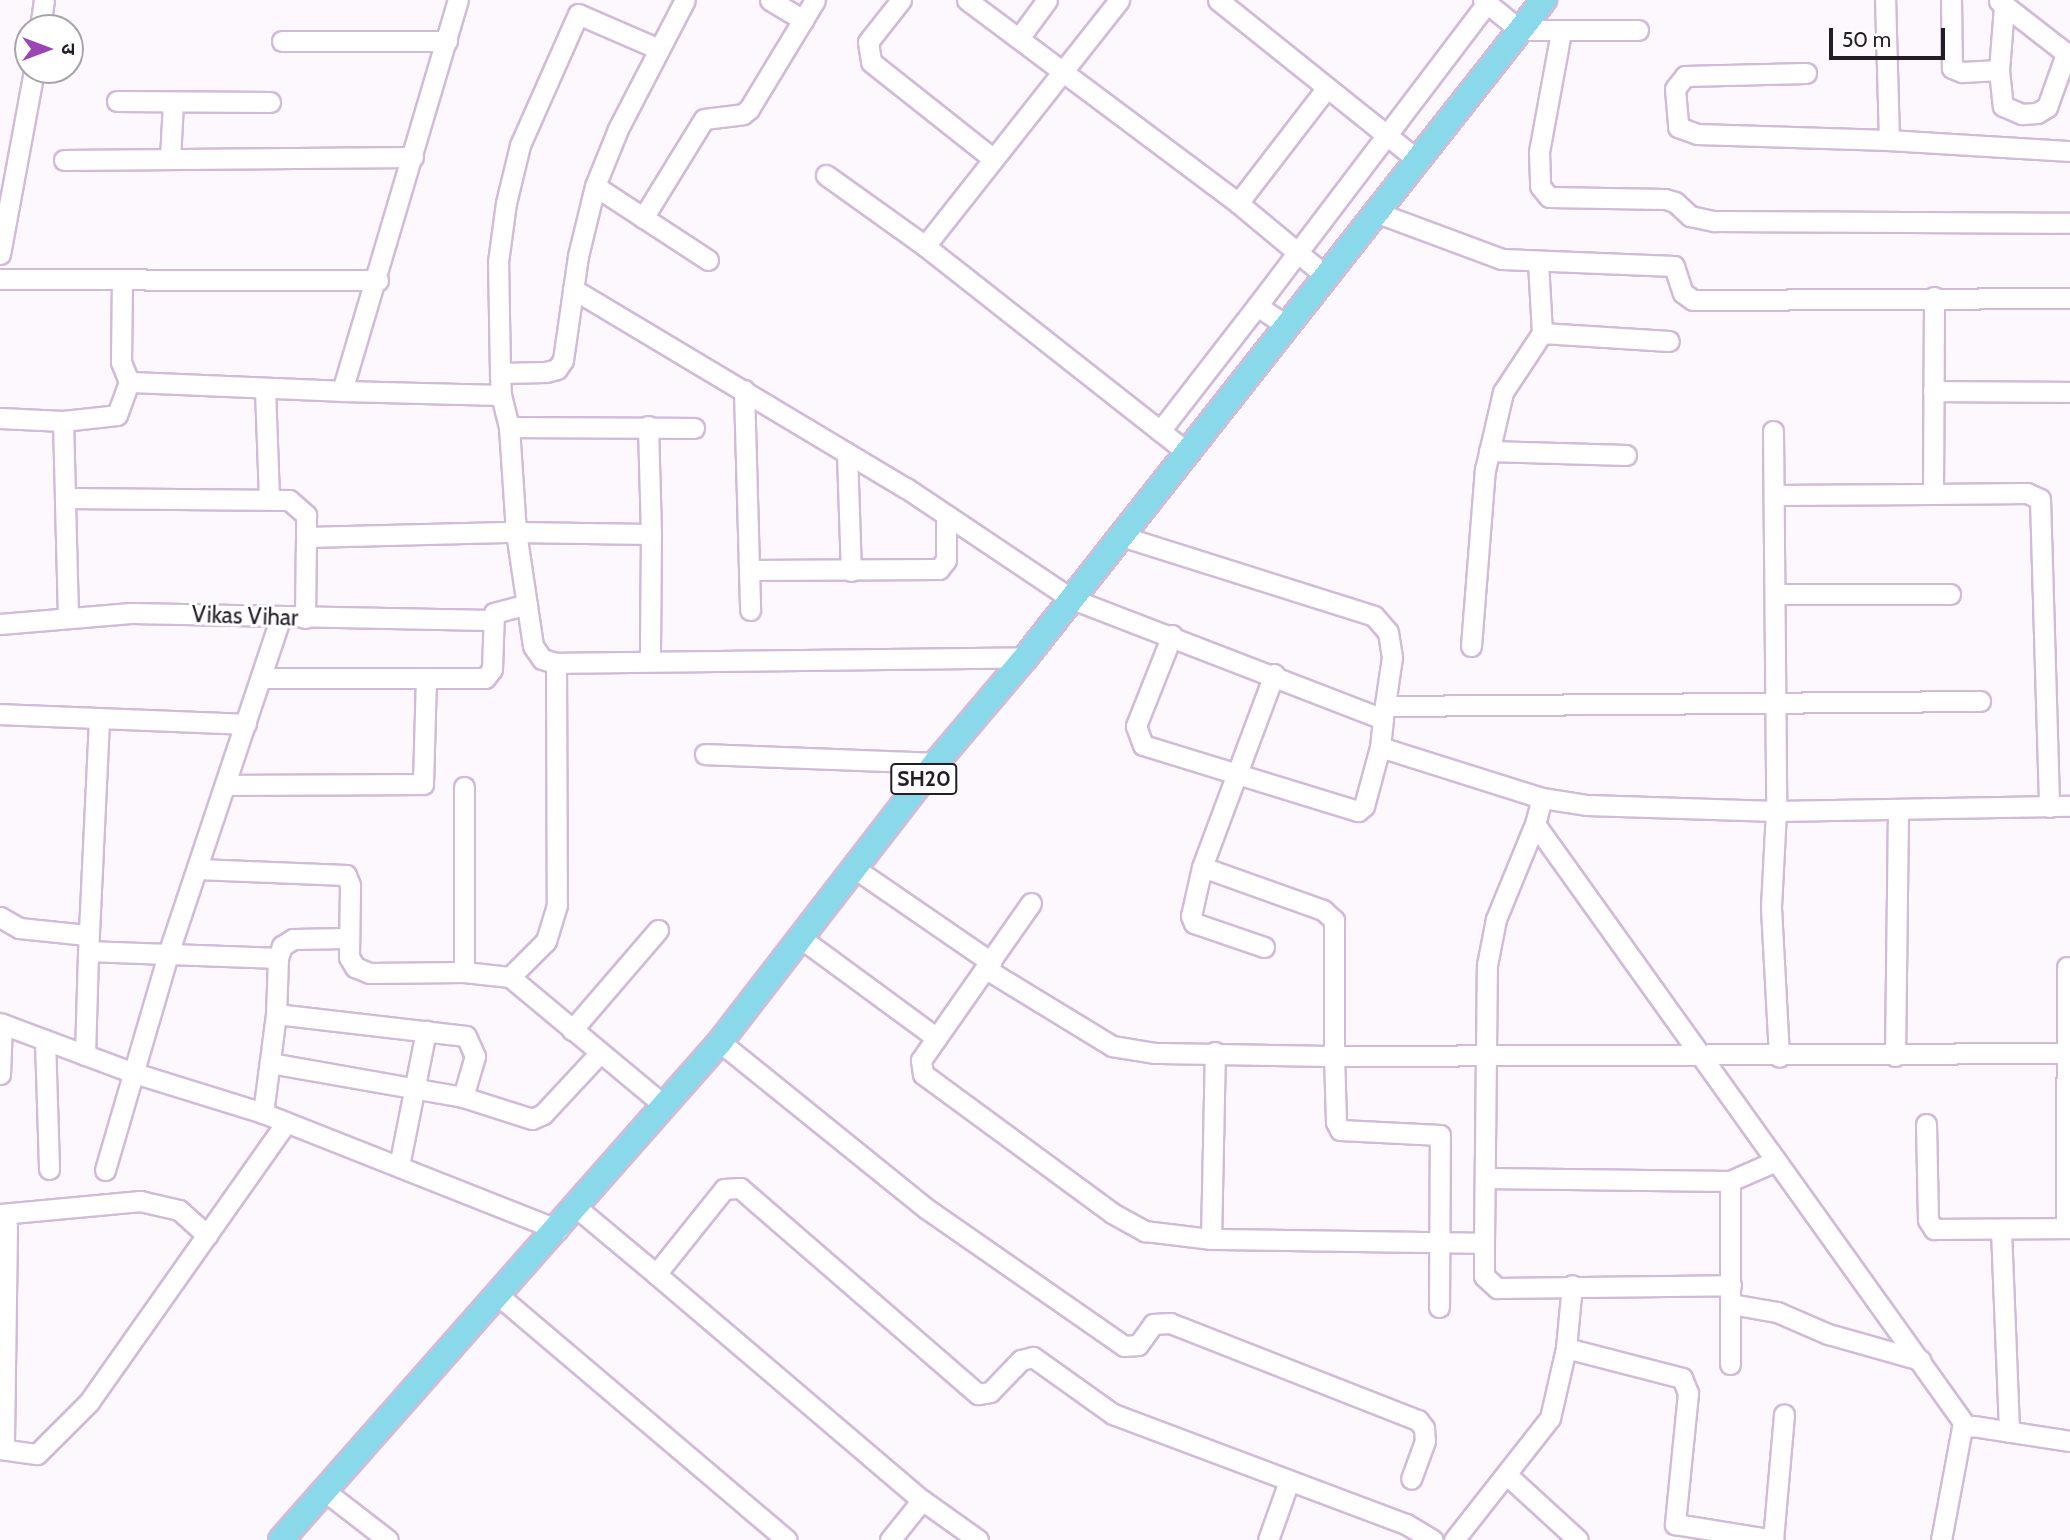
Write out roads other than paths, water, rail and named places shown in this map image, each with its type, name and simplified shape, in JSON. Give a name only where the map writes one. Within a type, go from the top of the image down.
[{"type":"main road","name":"SH20","points":[[281,1540],[322,1489],[558,1230],[720,1042],[857,870],[936,763],[1026,657],[1544,0]]},
{"type":"street","points":[[342,391],[378,280],[458,0]]},
{"type":"street","points":[[500,373],[557,369],[563,360],[573,289],[595,186],[685,0]]},
{"type":"street","points":[[771,0],[803,20]]},
{"type":"street","points":[[643,218],[704,119],[710,115],[743,114],[749,109],[815,0]]},
{"type":"street","points":[[901,0],[868,42],[871,62],[991,157]]},
{"type":"street","points":[[967,0],[1238,203],[1327,277]]},
{"type":"street","points":[[1019,38],[1047,0]]},
{"type":"street","points":[[925,246],[991,157],[1119,0]]},
{"type":"street","points":[[1218,0],[1325,90],[1419,160]]},
{"type":"street","points":[[1885,0],[1889,140]]},
{"type":"street","points":[[1951,0],[1952,68],[1962,72],[1999,70]]},
{"type":"street","points":[[1160,430],[1388,136],[1485,2],[1520,30],[1638,30]]},
{"type":"street","points":[[2001,3],[2068,55],[2047,107],[2037,113],[2022,114],[2003,106],[1999,70],[2001,3]]},
{"type":"street","points":[[659,49],[582,7],[520,145],[506,203],[498,262],[501,395],[509,427],[516,532],[533,646],[542,659],[556,663],[1026,657]]},
{"type":"street","points":[[1561,32],[1539,152],[1540,186],[1549,197],[1665,199],[1675,202],[1690,216],[1714,221],[2070,223]]},
{"type":"street","points":[[282,41],[447,41]]},
{"type":"street","points":[[1807,73],[1685,76],[1675,89],[1678,127],[1697,134],[1889,140],[2070,151]]},
{"type":"street","points":[[0,254],[4,207],[31,84]]},
{"type":"street","points":[[1238,203],[1325,90]]},
{"type":"street","points":[[117,101],[270,102]]},
{"type":"street","points":[[170,159],[173,102]]},
{"type":"street","points":[[64,160],[413,157]]},
{"type":"street","points":[[826,175],[925,246],[1187,452]]},
{"type":"street","points":[[595,186],[708,260]]},
{"type":"street","points":[[1378,213],[1463,248],[1502,259],[1674,266],[1683,293],[1693,300],[2070,298]]},
{"type":"street","points":[[1471,646],[1489,451],[1503,392],[1542,333],[1538,262]]},
{"type":"street","points":[[0,279],[378,280]]},
{"type":"street","points":[[0,418],[63,421],[117,415],[129,382],[121,362],[122,279]]},
{"type":"street","points":[[573,289],[848,453],[1072,598],[1384,712],[1980,701]]},
{"type":"street","points":[[1933,494],[1934,297]]},
{"type":"street","points":[[1257,306],[1287,326]]},
{"type":"street","points":[[1542,333],[1669,341]]},
{"type":"street","points":[[129,382],[265,389],[501,395]]},
{"type":"street","points":[[265,389],[269,498]]},
{"type":"street","points":[[744,390],[750,610]]},
{"type":"street","points":[[1933,391],[2070,392]]},
{"type":"street","points":[[63,421],[68,616]]},
{"type":"street","points":[[648,426],[650,661]]},
{"type":"street","points":[[509,427],[694,428]]},
{"type":"street","points":[[1773,431],[1776,811],[1771,908],[1779,1057]]},
{"type":"street","points":[[1489,451],[1626,455]]},
{"type":"street","points":[[848,453],[851,570]]},
{"type":"street","points":[[1774,495],[2027,493],[2040,499],[2049,807]]},
{"type":"street","points":[[65,498],[269,498],[298,504],[306,514],[305,618]]},
{"type":"street","points":[[748,570],[939,569],[947,560],[946,515]]},
{"type":"street","points":[[306,537],[516,532],[651,534]]},
{"type":"street","points":[[1121,536],[1374,616],[1388,632],[1392,657],[1380,747],[1364,806],[1358,811],[1143,745],[1137,737],[1136,726],[1172,635]]},
{"type":"street","points":[[1775,594],[1950,594]]},
{"type":"street","points":[[261,678],[425,678],[490,675],[491,620],[500,608],[527,604]]},
{"type":"street","name":"Vikas Vihar","points":[[0,624],[68,616],[204,613],[305,618],[491,620]]},
{"type":"street","points":[[105,1170],[169,954],[281,617]]},
{"type":"street","points":[[510,977],[546,941],[558,905],[556,663]]},
{"type":"street","points":[[1264,947],[1195,923],[1191,907],[1202,867],[1274,674]]},
{"type":"street","points":[[225,785],[423,784],[425,678]]},
{"type":"street","points":[[0,714],[246,724]]},
{"type":"street","points":[[85,1055],[87,943],[99,720]]},
{"type":"street","points":[[1380,747],[1542,798],[1587,805],[1776,811],[2070,806]]},
{"type":"street","points":[[705,754],[936,763]]},
{"type":"street","points":[[464,787],[464,972]]},
{"type":"street","points":[[1542,798],[1535,824],[1496,919],[1487,965],[1484,1243],[1485,1276],[1491,1286],[1572,1285],[1731,1295],[1828,1334],[1920,1360]]},
{"type":"street","points":[[1895,1056],[1898,810]]},
{"type":"street","points":[[1535,824],[1965,1426],[2070,1441]]},
{"type":"street","points":[[1202,867],[1323,910],[1334,920],[1336,1122],[1340,1130],[1440,1135],[1439,1307]]},
{"type":"street","points":[[197,869],[346,875],[350,885],[348,938],[355,967],[369,973],[464,972],[510,977],[599,1054],[665,1106]]},
{"type":"street","points":[[857,870],[988,965],[1112,1046],[1155,1053],[1485,1058],[2068,1053]]},
{"type":"street","points":[[1031,903],[921,1060],[923,1074],[1090,1197],[1145,1231],[1211,1239],[1484,1243]]},
{"type":"street","points":[[0,917],[19,929],[87,943],[169,954],[278,958]]},
{"type":"street","points":[[572,1030],[657,930]]},
{"type":"street","points":[[263,1113],[276,1014],[278,958],[282,946],[293,939],[348,938]]},
{"type":"street","points":[[802,939],[937,1038]]},
{"type":"street","points":[[1926,1124],[1929,1226],[1941,1231],[2068,1228],[2067,967]]},
{"type":"street","points":[[276,1014],[466,1037],[473,1044],[475,1056],[463,1097]]},
{"type":"street","points":[[0,1074],[1,1024],[134,1073],[263,1113],[558,1230]]},
{"type":"street","points":[[400,1166],[425,1031]]},
{"type":"street","points":[[45,1040],[49,1169]]},
{"type":"street","points":[[720,1042],[927,1209],[1124,1346],[1138,1345],[1153,1324],[1170,1323],[1418,1420],[1424,1428],[1425,1441],[1411,1479]]},
{"type":"street","points":[[1211,1239],[1214,1052]]},
{"type":"street","points":[[271,1063],[463,1097],[533,1119],[543,1114],[599,1054]]},
{"type":"street","points":[[207,1235],[178,1210],[140,1201],[1,1214],[7,1226],[2,1449],[37,1454],[89,1402],[207,1235],[286,1123]]},
{"type":"street","points":[[1485,1178],[1730,1181],[1776,1161]]},
{"type":"street","points":[[1730,1181],[1730,1364]]},
{"type":"street","points":[[656,1274],[724,1189],[740,1188],[978,1394],[990,1392],[1021,1360],[1033,1357],[1113,1414],[1406,1524],[1433,1540]]},
{"type":"street","points":[[577,1208],[922,1500],[978,1540]]},
{"type":"street","points":[[2001,1230],[2009,1432]]},
{"type":"street","points":[[1454,1540],[1550,1418],[1566,1348],[1572,1285]]},
{"type":"street","points":[[499,1296],[787,1540]]},
{"type":"street","points":[[1566,1348],[1682,1378],[1688,1393],[1675,1524],[1773,1540],[1784,1413]]},
{"type":"street","points":[[1941,1540],[1958,1436],[1965,1426]]},
{"type":"street","points":[[1507,1475],[1578,1540]]},
{"type":"street","points":[[1268,1540],[1289,1481]]},
{"type":"street","points":[[322,1489],[388,1540]]},
{"type":"street","points":[[890,1540],[922,1500]]}]
